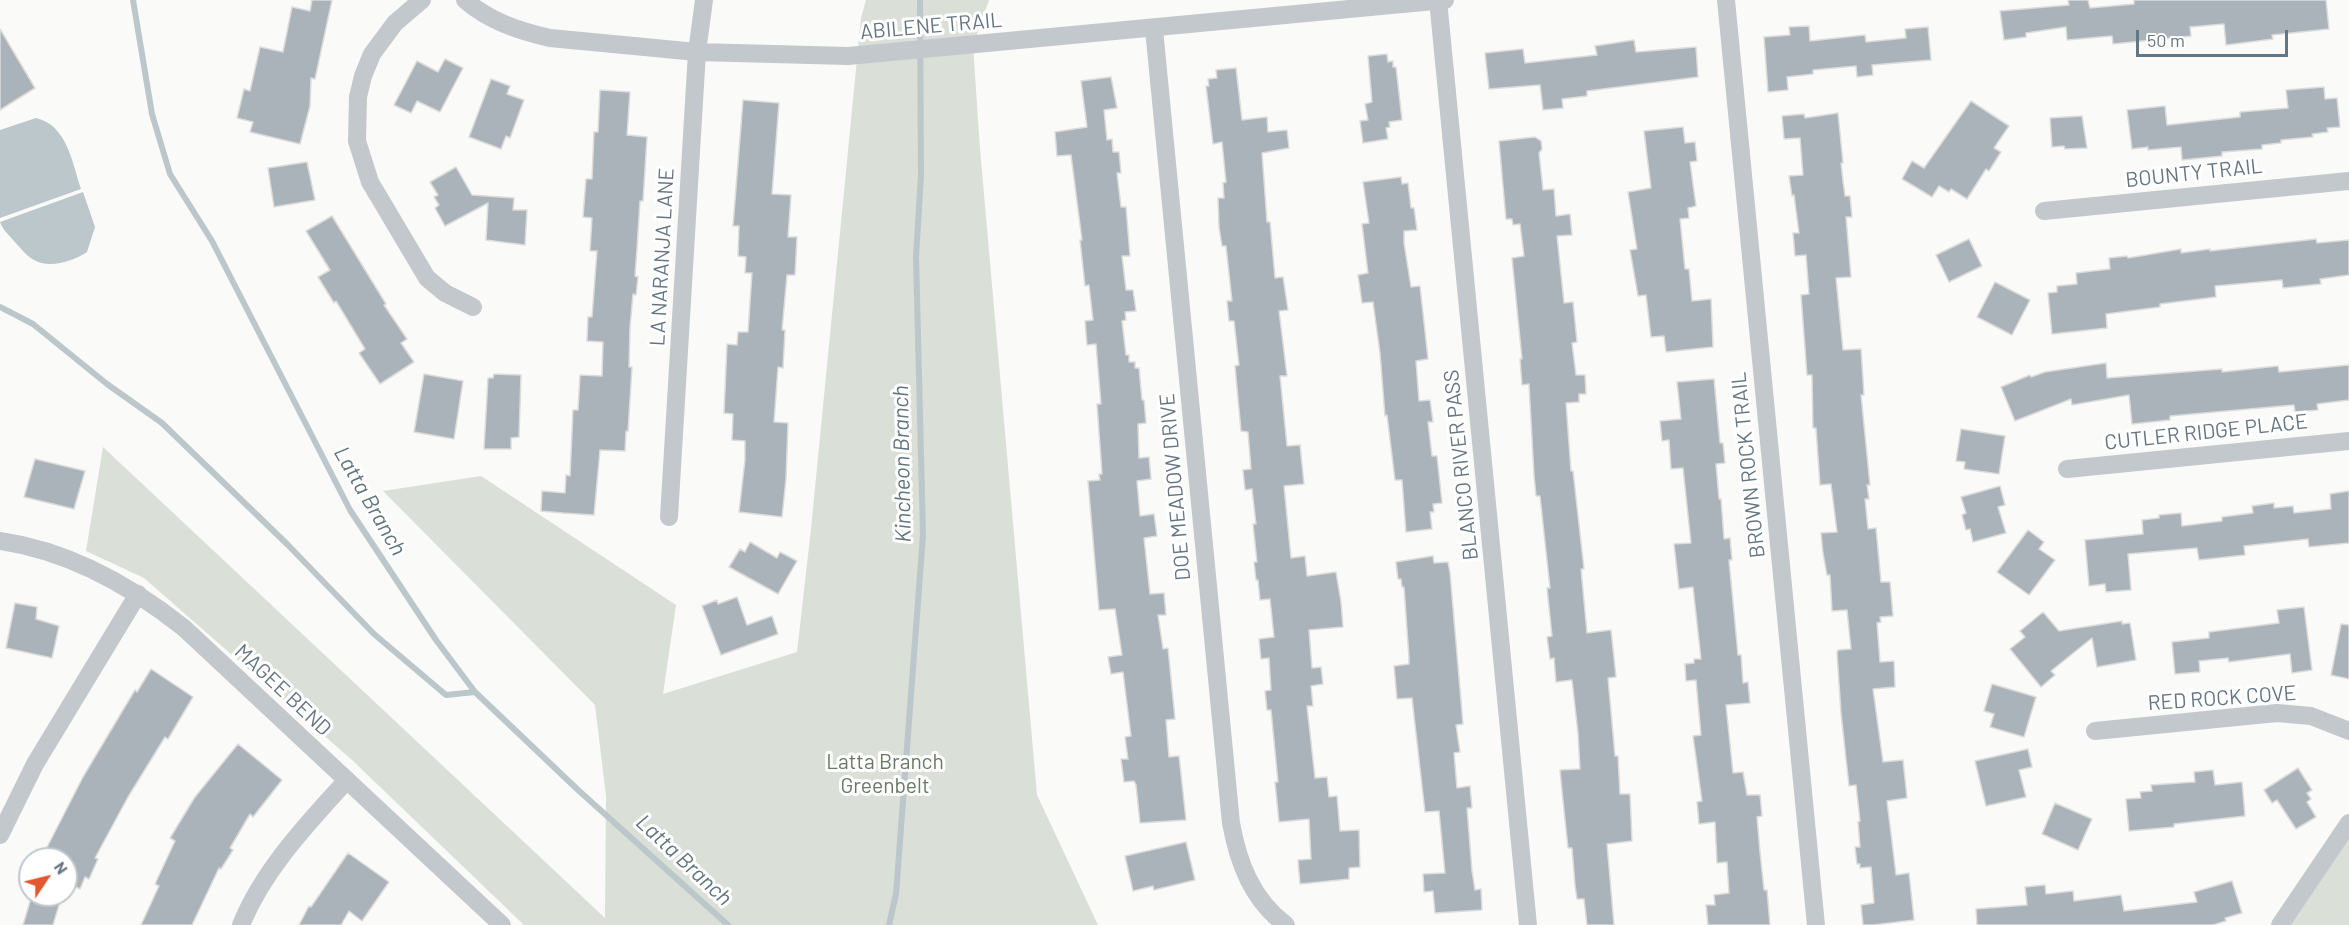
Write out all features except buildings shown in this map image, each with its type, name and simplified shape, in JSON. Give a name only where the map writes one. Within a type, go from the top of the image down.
[{"type":"street","points":[[422,0],[395,23],[372,54],[358,97],[357,141],[370,182],[427,278],[445,293],[472,307]]},
{"type":"street","name":"ABILENE TRAIL","points":[[465,0],[487,16],[530,34],[550,38],[697,52],[848,56],[1445,0]]},
{"type":"street","name":"LA NARANJA LANE","points":[[669,517],[697,52],[704,0]]},
{"type":"street","name":"BLANCO RIVER PASS","points":[[1438,0],[1528,925]]},
{"type":"street","name":"BROWN ROCK TRAIL","points":[[1726,0],[1815,925]]},
{"type":"street","name":"DOE MEADOW DRIVE","points":[[1154,28],[1231,823],[1236,848],[1250,885],[1270,911],[1286,925]]},
{"type":"street","name":"BOUNTY TRAIL","points":[[2044,211],[2349,181]]},
{"type":"street","name":"CUTLER RIDGE PLACE","points":[[2067,469],[2349,441]]},
{"type":"street","name":"MAGEE BEND","points":[[0,541],[39,550],[101,573],[138,594],[184,628],[502,925]]},
{"type":"street","points":[[0,835],[14,802],[45,745],[138,594]]},
{"type":"street","name":"RED ROCK COVE","points":[[2095,731],[2286,713],[2312,716],[2349,731]]},
{"type":"street","points":[[241,925],[268,876],[347,780]]},
{"type":"street","points":[[2280,925],[2349,823]]},
{"type":"green space","name":"Latta Branch Greenbelt","points":[[866,0],[989,0],[973,46],[1037,795],[1098,925],[524,925],[352,760],[144,578],[86,551],[103,447],[605,918],[606,796],[595,705],[383,491],[481,476],[676,605],[663,694],[797,652],[861,18]]},
{"type":"green space","points":[[2349,824],[2349,925],[2280,925]]},
{"type":"shaded area","points":[[36,118],[55,128],[61,136],[67,146],[81,189],[0,218],[0,130]]},
{"type":"shaded area","points":[[83,192],[95,227],[87,252],[68,261],[47,264],[34,260],[4,230],[0,222]]},
{"type":"waterway","name":"Latta Branch","points":[[133,0],[152,114],[170,174],[212,241],[350,510],[436,640],[475,692],[577,789],[728,925]]},
{"type":"waterway","name":"Kincheon Branch","points":[[889,925],[896,894],[923,535],[916,257],[921,175],[920,0]]},
{"type":"waterway","points":[[0,307],[33,324],[107,384],[162,423],[288,545],[374,634],[446,695],[475,692]]}]
